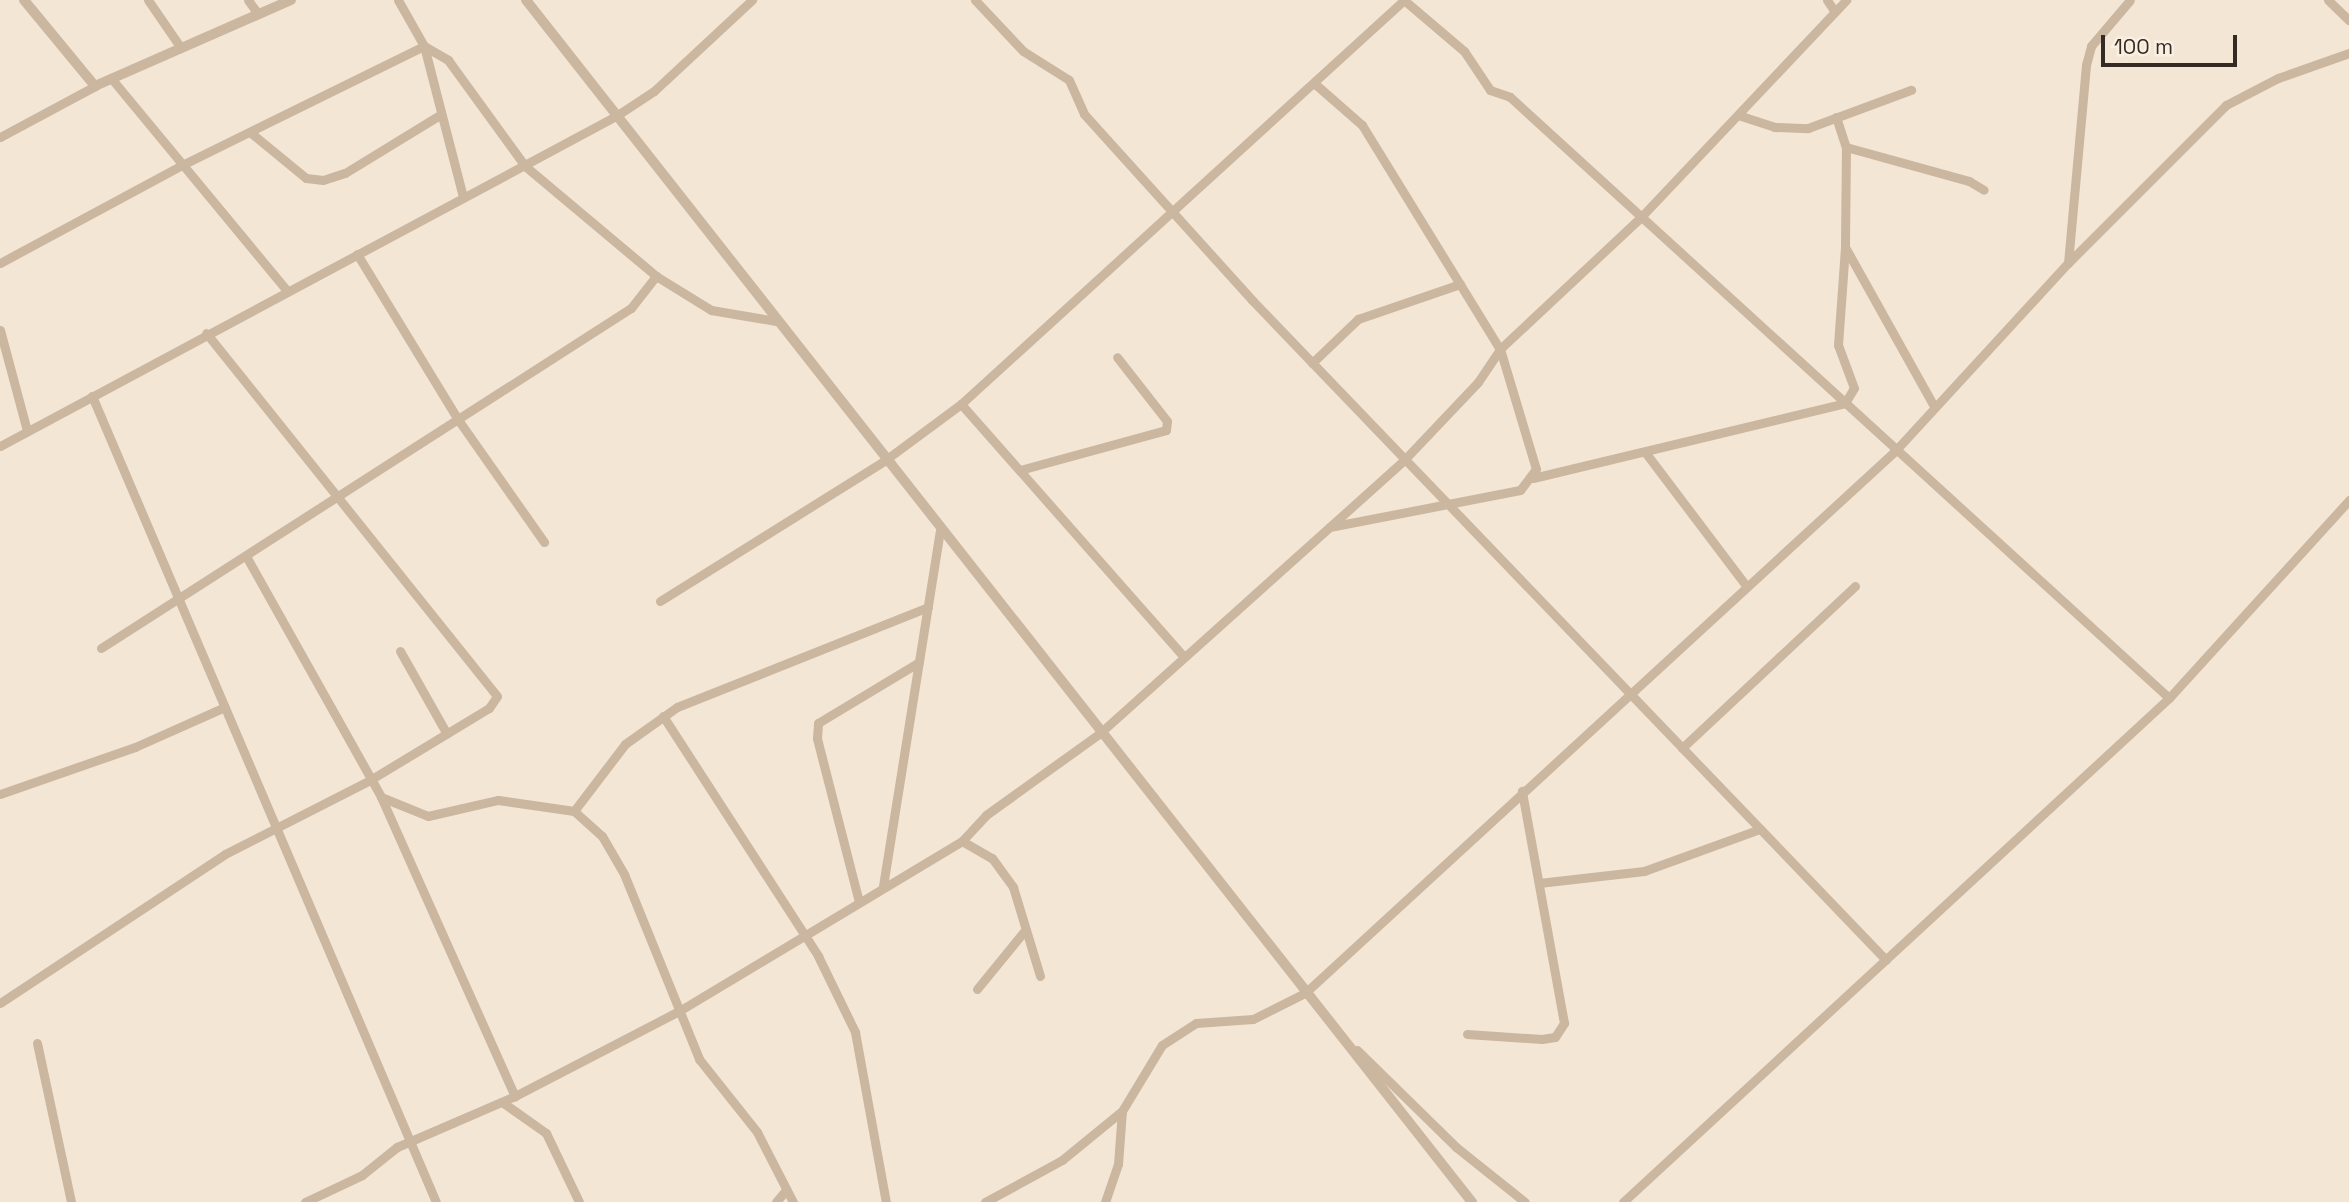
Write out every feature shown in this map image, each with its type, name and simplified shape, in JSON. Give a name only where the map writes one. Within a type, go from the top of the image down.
[{"type":"street","points":[[24,0],[95,86]]},
{"type":"street","points":[[148,0],[181,48]]},
{"type":"street","points":[[248,0],[258,13]]},
{"type":"street","points":[[0,137],[111,78],[292,0]]},
{"type":"street","points":[[398,0],[424,46],[438,116],[464,197]]},
{"type":"street","points":[[526,0],[884,461],[1472,1202]]},
{"type":"street","points":[[0,446],[615,116],[654,91],[752,0]]},
{"type":"street","points":[[975,0],[1023,51],[1069,80],[1084,114],[1312,363],[1886,960]]},
{"type":"street","points":[[660,601],[884,461],[961,404],[1404,0],[1464,51],[1490,90],[1510,97],[1895,451],[2169,698]]},
{"type":"street","points":[[1828,0],[1835,12]]},
{"type":"street","points":[[304,1202],[321,1199],[362,1175],[390,1151],[414,1144],[515,1096],[679,1011],[804,938],[883,886],[962,841],[986,815],[1100,733],[1405,459],[1478,382],[1500,349],[1641,217],[1846,0]]},
{"type":"street","points":[[2068,262],[2086,65],[2091,46],[2130,0]]},
{"type":"street","points":[[2328,0],[2349,20]]},
{"type":"street","points":[[0,263],[182,165],[424,46]]},
{"type":"street","points":[[424,46],[447,60],[525,166],[656,276],[711,310],[776,321]]},
{"type":"street","points":[[985,1202],[1062,1160],[1122,1111],[1162,1045],[1185,1030],[1196,1023],[1253,1019],[1306,993],[1745,584],[1895,451],[2068,262],[2226,105],[2278,78],[2349,53]]},
{"type":"street","points":[[111,78],[287,291]]},
{"type":"street","points":[[1314,83],[1362,125],[1500,349],[1536,469],[1533,478],[1520,491],[1328,527]]},
{"type":"street","points":[[1738,115],[1774,127],[1808,128],[1911,90]]},
{"type":"street","points":[[250,133],[306,178],[323,180],[345,173],[438,116]]},
{"type":"street","points":[[1533,478],[1845,403],[1854,388],[1838,345],[1845,247],[1846,147],[1836,117]]},
{"type":"street","points":[[1846,147],[1969,181],[1984,190]]},
{"type":"street","points":[[1845,247],[1935,408]]},
{"type":"street","points":[[357,254],[459,421],[544,541]]},
{"type":"street","points":[[101,648],[459,421],[631,308],[656,276]]},
{"type":"street","points":[[1312,363],[1358,319],[1460,284]]},
{"type":"street","points":[[0,330],[27,431]]},
{"type":"street","points":[[0,1003],[225,854],[370,780],[447,734],[497,696],[206,334]]},
{"type":"street","points":[[1020,470],[1166,430],[1167,421],[1116,357]]},
{"type":"street","points":[[92,396],[182,597],[274,830],[414,1144],[436,1202]]},
{"type":"street","points":[[961,404],[1184,657]]},
{"type":"street","points":[[1645,452],[1745,584]]},
{"type":"street","points":[[1623,1202],[2169,698],[2349,500]]},
{"type":"street","points":[[883,886],[940,532]]},
{"type":"street","points":[[246,556],[381,797],[515,1096]]},
{"type":"street","points":[[1682,748],[1855,586]]},
{"type":"street","points":[[574,811],[625,744],[663,716],[928,607]]},
{"type":"street","points":[[401,651],[447,734]]},
{"type":"street","points":[[859,902],[817,738],[818,723],[919,662]]},
{"type":"street","points":[[0,794],[135,747],[225,706]]},
{"type":"street","points":[[663,716],[804,938],[855,1032],[886,1202]]},
{"type":"street","points":[[1467,1034],[1542,1039],[1562,1030],[1522,792]]},
{"type":"street","points":[[381,797],[428,816],[498,800],[574,811],[602,836],[624,874],[699,1059],[757,1132],[793,1202]]},
{"type":"street","points":[[1539,883],[1644,871],[1760,829]]},
{"type":"street","points":[[962,841],[992,858],[1013,887],[1040,976]]},
{"type":"street","points":[[977,989],[1026,929]]},
{"type":"street","points":[[1331,1025],[1456,1147],[1525,1202]]},
{"type":"street","points":[[37,1043],[71,1202]]},
{"type":"street","points":[[502,1102],[546,1133],[579,1202]]},
{"type":"street","points":[[1105,1202],[1118,1164],[1122,1111]]},
{"type":"street","points":[[776,1202],[786,1190]]}]
